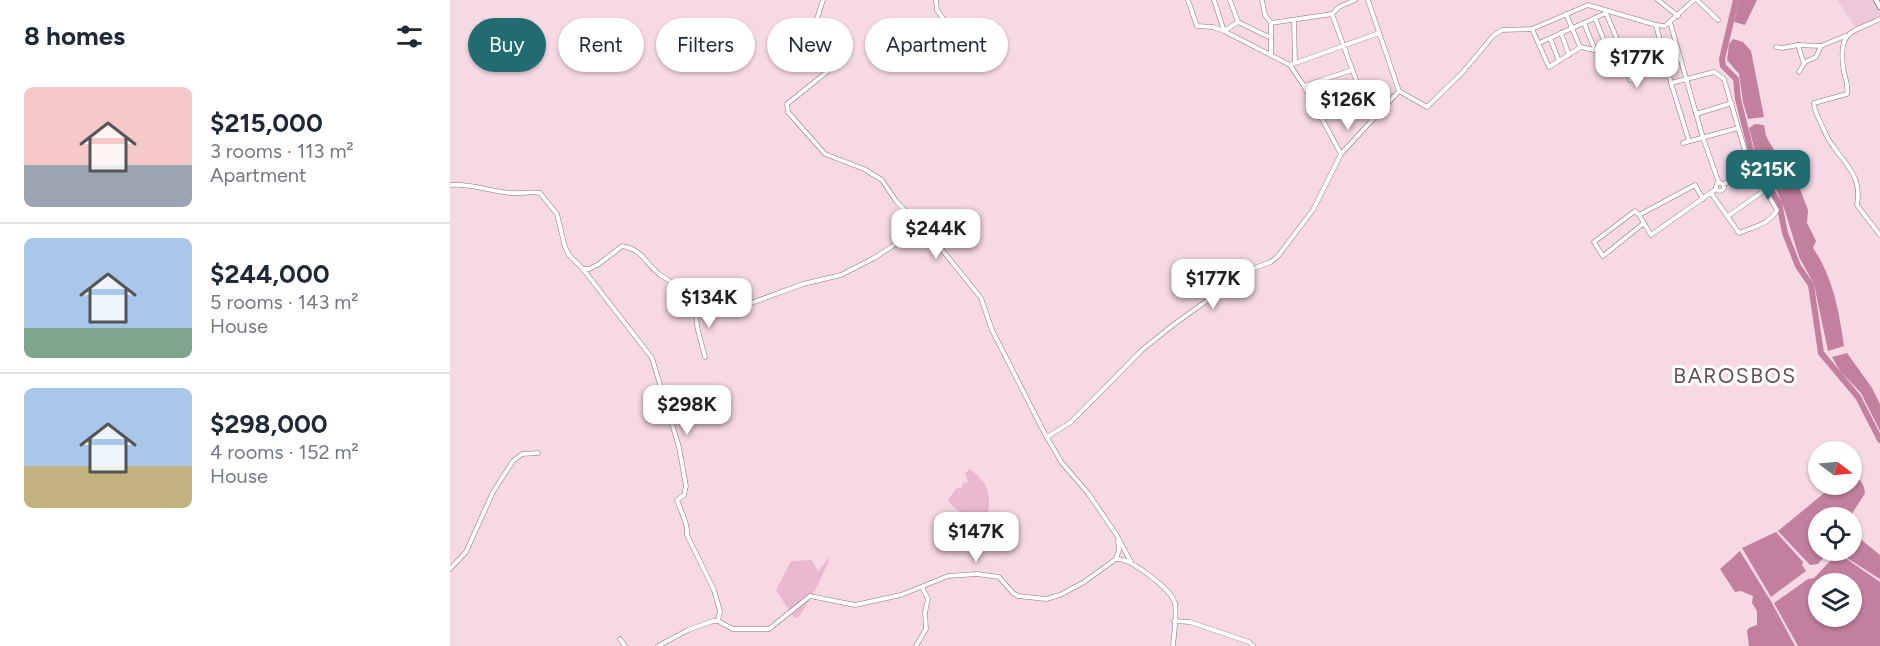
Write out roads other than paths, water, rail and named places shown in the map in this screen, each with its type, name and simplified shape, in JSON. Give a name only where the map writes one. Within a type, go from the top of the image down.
[{"type":"main road","points":[[1876,0],[1880,7]]},
{"type":"street","points":[[823,0],[814,28],[831,62],[828,71],[791,100],[786,108],[825,154],[876,175],[981,298],[992,330],[1047,437],[1062,463],[1088,493],[1116,534],[1131,562]]},
{"type":"street","points":[[936,0],[937,10],[943,18]]},
{"type":"street","points":[[1188,0],[1197,26],[1213,27],[1224,31],[1292,64],[1379,33]]},
{"type":"street","points":[[1214,0],[1224,31]]},
{"type":"street","points":[[1230,0],[1238,22],[1271,38]]},
{"type":"street","points":[[1262,0],[1265,15],[1271,23],[1271,55]]},
{"type":"street","points":[[1271,23],[1332,14],[1339,7],[1354,0]]},
{"type":"street","points":[[1368,0],[1399,91],[1427,107],[1462,73],[1493,36],[1502,30],[1532,29],[1588,5],[1665,26],[1695,0],[1718,20]]},
{"type":"street","points":[[1659,0],[1678,16]]},
{"type":"street","points":[[1539,44],[1606,13],[1620,44],[1630,80],[1667,67]]},
{"type":"street","points":[[1332,14],[1371,121]]},
{"type":"street","points":[[1566,14],[1580,47]]},
{"type":"street","points":[[1595,18],[1606,48]]},
{"type":"street","points":[[1776,47],[1821,46],[1880,19]]},
{"type":"street","points":[[1293,20],[1292,64],[1341,154]]},
{"type":"street","points":[[1224,31],[1238,22]]},
{"type":"street","points":[[1670,22],[1703,138],[1721,184]]},
{"type":"street","points":[[1584,23],[1595,50]]},
{"type":"street","points":[[1656,25],[1689,141]]},
{"type":"street","points":[[1532,29],[1549,67],[1580,47],[1595,50],[1620,44]]},
{"type":"street","points":[[1561,33],[1569,55]]},
{"type":"street","points":[[1846,36],[1842,43],[1843,66],[1848,84],[1847,94],[1814,103],[1814,108],[1833,146],[1844,159],[1855,179],[1858,191],[1857,205],[1880,235]]},
{"type":"street","points":[[1550,38],[1559,61]]},
{"type":"street","points":[[1622,54],[1657,40]]},
{"type":"street","points":[[1798,45],[1804,64]]},
{"type":"street","points":[[1799,72],[1804,64],[1816,57],[1821,46]]},
{"type":"street","points":[[1626,66],[1663,53]]},
{"type":"street","points":[[1304,86],[1352,70]]},
{"type":"street","points":[[1671,83],[1714,72],[1724,79],[1752,175],[1765,190],[1777,210],[1768,222],[1739,233],[1711,193]]},
{"type":"street","points":[[1047,437],[1071,422],[1142,350],[1212,297],[1233,276],[1271,262],[1278,256],[1313,210],[1341,154],[1399,91]]},
{"type":"street","points":[[1696,114],[1732,103]]},
{"type":"street","points":[[1683,143],[1738,128]]},
{"type":"street","points":[[1644,223],[1603,256],[1594,242],[1635,211],[1639,215],[1644,223],[1651,235],[1721,184],[1752,175]]},
{"type":"street","points":[[450,185],[469,185],[510,193],[532,191],[540,193],[556,214],[569,255],[583,269],[652,358],[679,447],[686,486],[684,495],[677,500],[687,526],[687,536],[714,590],[720,611],[718,621]]},
{"type":"street","points":[[1639,215],[1695,185],[1703,199]]},
{"type":"street","points":[[1728,216],[1765,190]]},
{"type":"street","points":[[583,269],[589,269],[598,264],[622,246],[629,247],[639,252],[661,275],[723,309],[732,310],[803,284],[841,275],[874,258],[922,227]]},
{"type":"street","points":[[701,298],[696,305],[705,357]]},
{"type":"street","points":[[450,569],[466,552],[493,492],[513,461],[522,454],[538,453]]},
{"type":"street","points":[[1116,534],[1119,546],[1116,560]]},
{"type":"street","points":[[658,646],[688,630],[718,621],[733,629],[763,630],[776,625],[810,596],[855,606],[886,599],[959,574],[990,574],[999,577],[1012,593],[1018,596],[1046,599],[1060,595],[1121,559],[1131,562],[1171,594],[1174,602],[1173,646]]},
{"type":"street","points":[[916,646],[927,623],[925,612],[928,599],[922,587]]},
{"type":"street","points":[[1174,621],[1205,626],[1250,642],[1253,646]]},
{"type":"street","points":[[620,639],[625,646]]},
{"type":"waterway","points":[[1736,0],[1722,59],[1723,66],[1736,79],[1738,99],[1757,175],[1779,203],[1785,233],[1798,266],[1811,285],[1821,353],[1858,397],[1880,440]]},
{"type":"district","name":"BAROSBOS","points":[[1735,375]]}]
